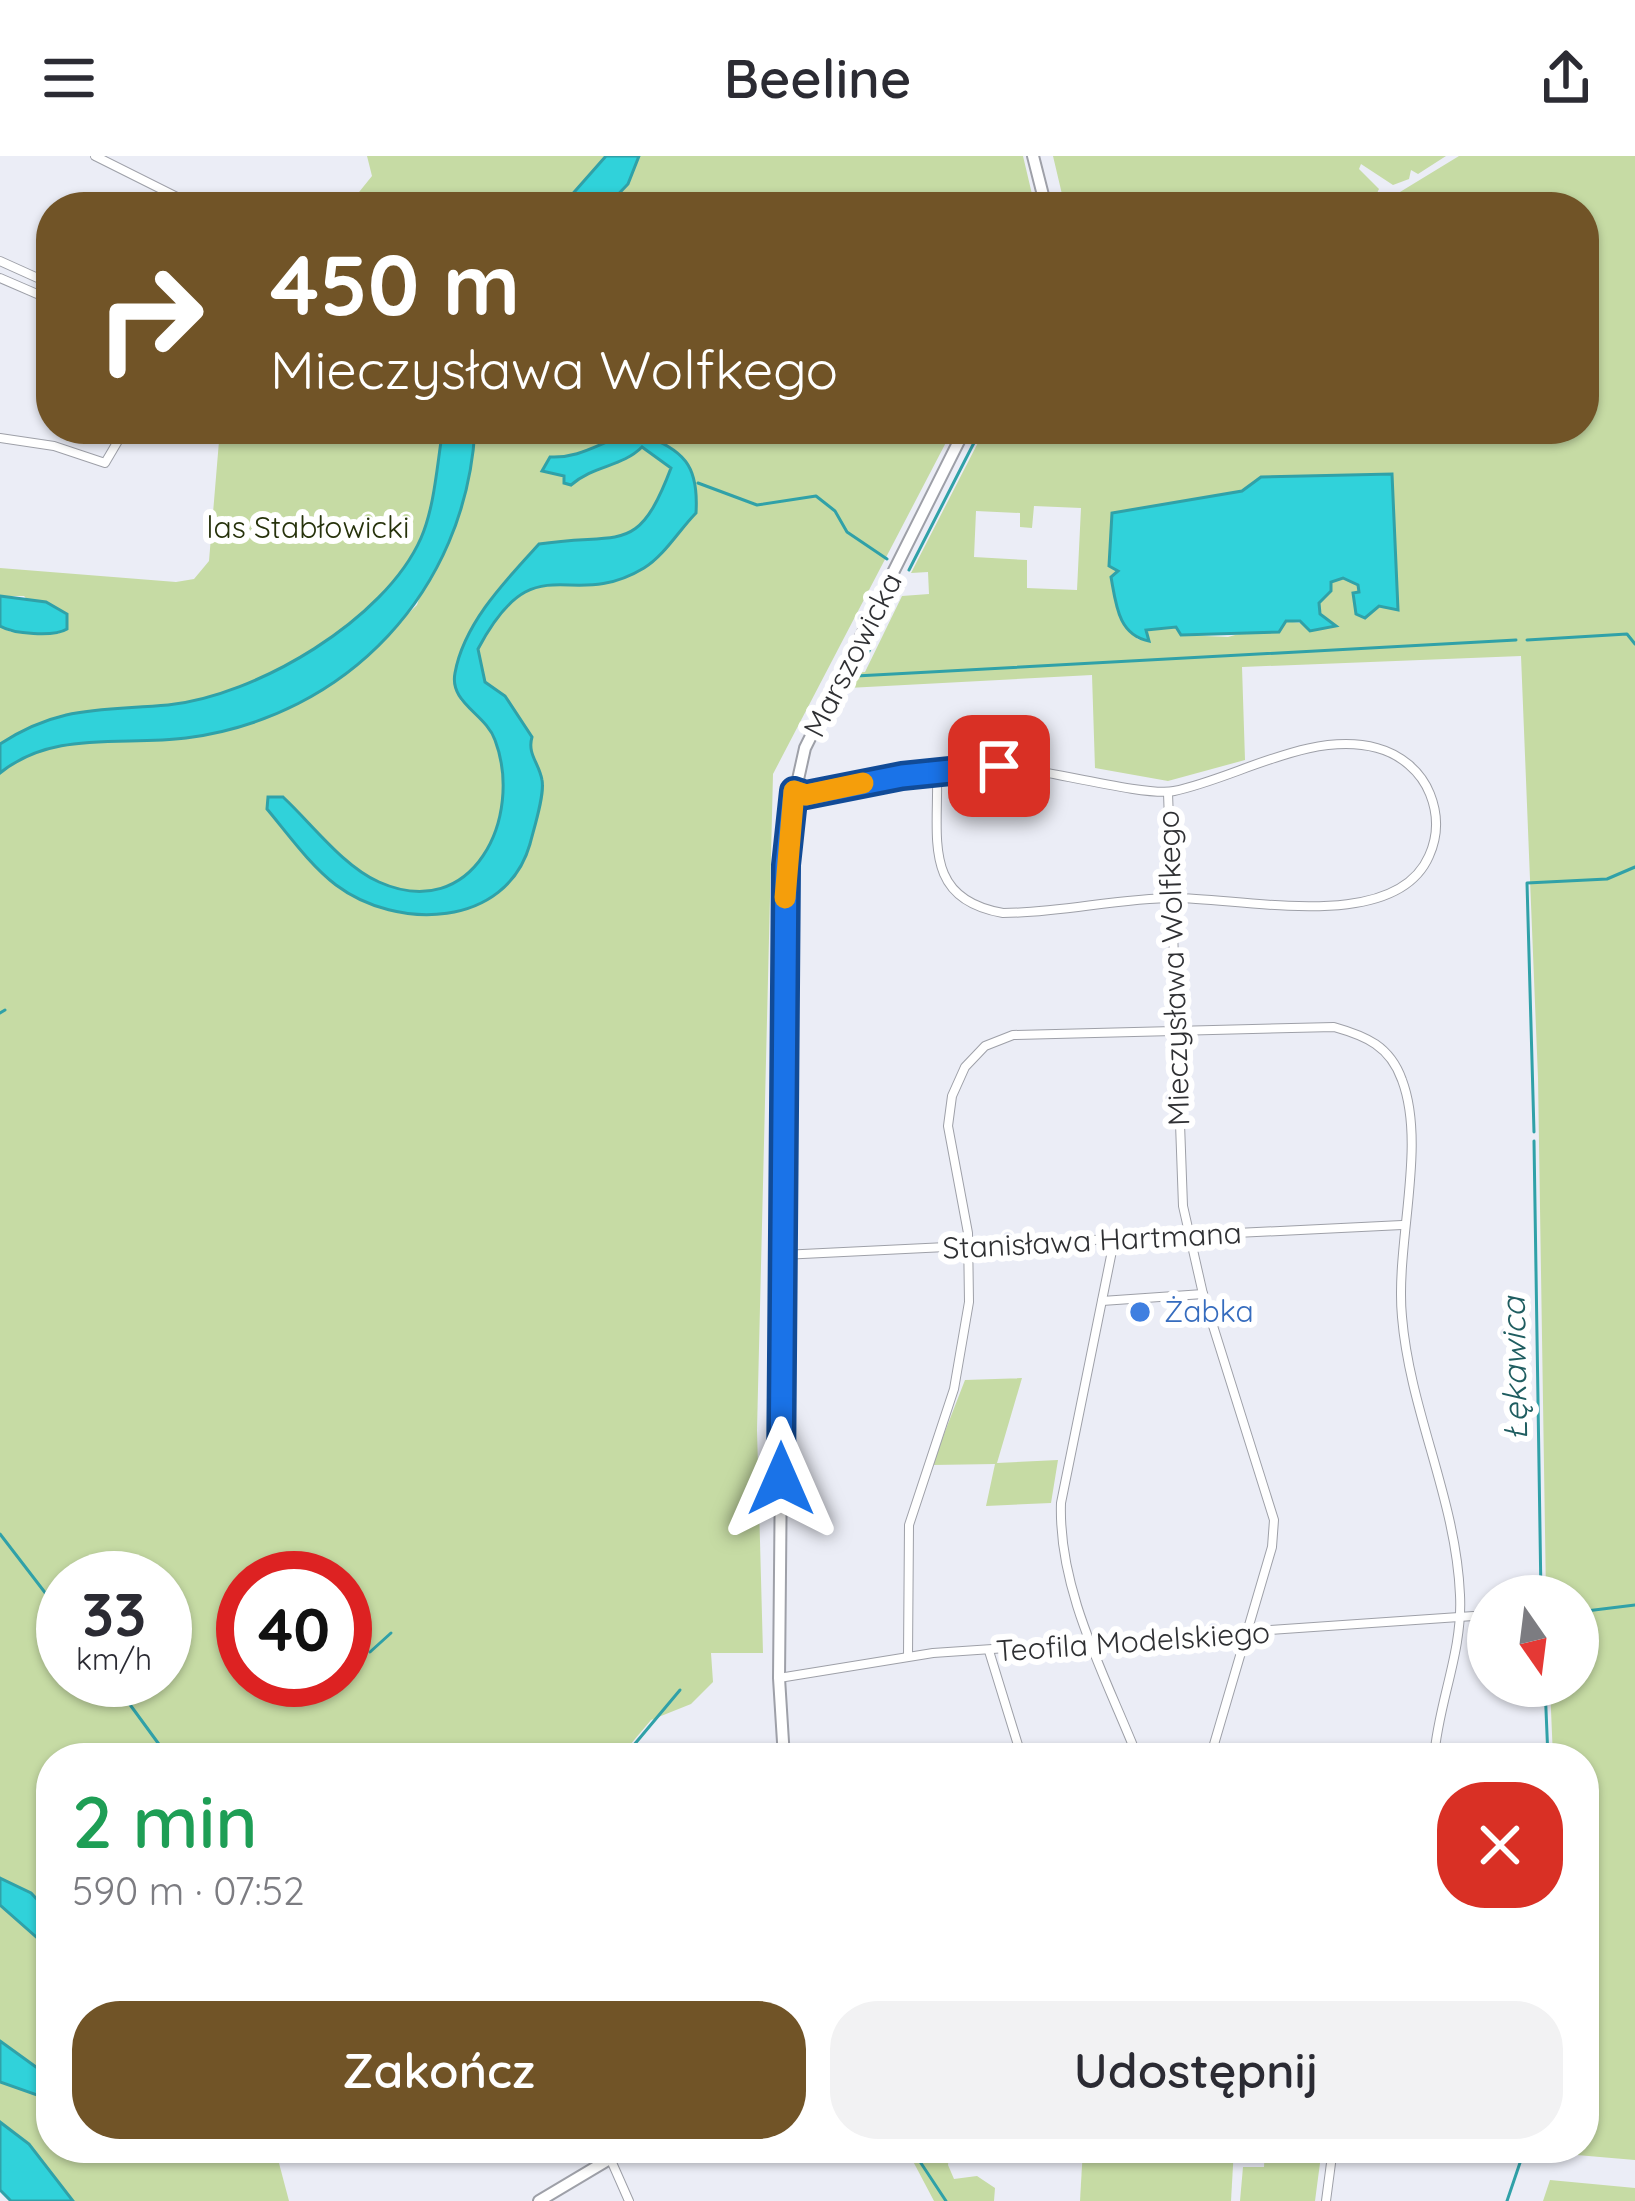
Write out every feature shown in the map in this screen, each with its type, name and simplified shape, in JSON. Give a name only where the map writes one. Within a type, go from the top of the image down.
[{"type":"street","points":[[94,156],[167,192]]},
{"type":"street","points":[[1033,156],[1042,192]]},
{"type":"street","points":[[0,261],[36,277]]},
{"type":"street","points":[[0,278],[36,294]]},
{"type":"street","points":[[0,438],[36,443]]},
{"type":"street","points":[[41,444],[100,462],[114,454],[118,444]]},
{"type":"street","name":"Marszowicka","points":[[783,1743],[779,1678],[786,865],[794,791],[806,748],[958,444]]},
{"type":"street","points":[[937,771],[940,870],[960,899],[980,909],[1032,913],[1173,898],[1312,905],[1384,897],[1420,872],[1431,852],[1436,824],[1428,790],[1415,771],[1391,753],[1367,746],[1297,754],[1168,793]]},
{"type":"street","name":"Mieczysława Wolfkego","points":[[794,791],[806,795],[937,771],[999,766],[1168,793],[1188,1235],[1272,1500],[1272,1547],[1214,1743]]},
{"type":"street","points":[[908,1656],[909,1525],[963,1351],[969,1248],[948,1126],[952,1096],[965,1067],[986,1046],[1013,1035],[1334,1027],[1380,1045],[1404,1083],[1410,1121],[1402,1225],[1407,1360],[1443,1486],[1458,1568],[1460,1618],[1437,1743]]},
{"type":"street","name":"Stanisława Hartmana","points":[[782,1255],[1402,1225]]},
{"type":"street","points":[[1114,1241],[1060,1527],[1065,1567],[1132,1743]]},
{"type":"street","points":[[1102,1301],[1203,1294]]},
{"type":"street","name":"Teofila Modelskiego","points":[[779,1678],[908,1656],[1467,1618]]},
{"type":"street","points":[[989,1652],[1017,1743]]},
{"type":"street","points":[[538,2201],[602,2163]]},
{"type":"street","points":[[612,2163],[629,2201]]},
{"type":"street","points":[[1326,2201],[1331,2163]]},
{"type":"green space","points":[[367,156],[606,156],[574,192],[359,192],[372,176]]},
{"type":"green space","points":[[639,156],[1023,156],[1031,192],[620,192]]},
{"type":"green space","points":[[1053,156],[1446,156],[1418,174],[1411,170],[1409,179],[1393,185],[1361,164],[1359,169],[1378,192],[1061,192]]},
{"type":"green space","points":[[1459,156],[1635,156],[1635,2160],[1599,2157],[1599,1743],[1552,1743],[1551,1707],[1599,1707],[1599,1575],[1546,1575],[1538,1078],[1521,656],[1242,667],[1245,760],[1168,781],[1095,768],[1092,675],[848,688],[854,673],[865,672],[902,596],[929,594],[928,572],[911,573],[977,444],[1599,444],[1599,192],[1400,192]],"holes":[[[1262,477],[1390,484],[1397,610],[1354,593],[1359,593],[1358,584],[1343,578],[1330,582],[1331,591],[1319,603],[1320,614],[1308,624],[1285,621],[1228,637],[1182,635],[1176,627],[1146,630],[1148,641],[1137,639],[1116,568],[1113,513],[1242,491]],[[1034,506],[1081,508],[1077,590],[1027,588],[1027,560],[974,557],[976,511],[1020,513],[1020,527],[1032,528]]]},
{"type":"green space","name":"las Stabłowicki","points":[[219,444],[441,444],[426,526],[403,569],[379,598],[315,649],[278,670],[203,698],[60,719],[0,744],[0,626],[11,632],[59,634],[24,596],[0,596],[0,568],[176,582],[194,579],[209,561]]},
{"type":"green space","points":[[470,444],[607,444],[583,455],[551,457],[577,481],[642,447],[671,467],[647,516],[623,535],[539,544],[471,627],[460,700],[486,724],[496,742],[502,802],[483,856],[466,875],[443,888],[415,891],[382,883],[342,856],[283,798],[364,900],[429,915],[500,892],[521,868],[544,785],[505,696],[485,682],[478,649],[507,602],[529,586],[592,584],[658,556],[696,512],[666,445],[648,444],[945,444],[773,774],[757,1430],[763,1653],[711,1653],[713,1682],[691,1704],[651,1720],[632,1743],[36,1743],[36,1898],[0,1878],[0,773],[40,747],[212,733],[377,644],[417,605]]},
{"type":"green space","points":[[1022,1378],[997,1463],[1058,1460],[1051,1503],[986,1506],[995,1464],[932,1465],[965,1380]]},
{"type":"green space","points":[[0,1905],[36,1937],[36,2068],[0,2041]]},
{"type":"green space","points":[[0,2082],[36,2095],[36,2153],[29,2144],[0,2122]]},
{"type":"green space","points":[[44,2163],[279,2163],[289,2201],[73,2201]]},
{"type":"green space","points":[[914,2163],[948,2163],[954,2179],[977,2176],[995,2188],[994,2201],[934,2201]]},
{"type":"green space","points":[[1082,2163],[1233,2163],[1231,2201],[1080,2201]]},
{"type":"green space","points":[[1264,2163],[1320,2163],[1315,2201],[1240,2201],[1243,2167],[1264,2167]]},
{"type":"green space","points":[[1550,2180],[1635,2188],[1635,2201],[1543,2201]]},
{"type":"water","points":[[606,156],[639,156],[620,192],[574,192]]},
{"type":"water","points":[[441,444],[473,444],[467,488],[449,542],[422,592],[388,636],[346,673],[298,704],[245,725],[186,738],[65,745],[21,759],[0,773],[0,744],[42,722],[81,712],[203,699],[240,687],[314,649],[379,597],[403,568],[421,538]]},
{"type":"water","points":[[602,444],[668,446],[691,471],[696,513],[644,568],[617,580],[536,588],[518,597],[478,649],[485,682],[505,696],[532,737],[532,754],[542,780],[530,844],[517,872],[498,892],[474,906],[447,913],[389,910],[361,900],[336,885],[308,858],[267,809],[268,797],[283,797],[340,855],[379,882],[412,891],[441,888],[465,876],[483,856],[496,830],[502,770],[490,731],[457,692],[455,673],[467,637],[488,603],[539,544],[608,538],[636,528],[648,516],[671,468],[642,447],[571,485],[564,483],[564,476],[542,471],[550,457]]},
{"type":"water","points":[[1392,474],[1398,610],[1379,606],[1365,618],[1356,614],[1353,593],[1359,592],[1358,585],[1343,578],[1331,582],[1331,591],[1319,603],[1320,614],[1336,626],[1310,631],[1300,621],[1286,621],[1279,632],[1181,635],[1176,627],[1146,630],[1149,641],[1125,625],[1111,577],[1118,571],[1109,566],[1112,513],[1242,491],[1261,477]]},
{"type":"water","points":[[0,596],[46,602],[67,614],[67,629],[34,634],[0,626]]},
{"type":"water","points":[[0,1878],[31,1893],[36,1898],[36,1937],[0,1905]]},
{"type":"water","points":[[0,2041],[36,2067],[36,2095],[0,2082]]},
{"type":"water","points":[[0,2122],[29,2144],[36,2163],[44,2163],[73,2201],[11,2201],[0,2190]]},
{"type":"waterway","points":[[909,570],[973,444]]},
{"type":"waterway","points":[[698,483],[757,505],[816,496],[835,511],[847,532],[887,559]]},
{"type":"waterway","points":[[864,661],[900,589]]},
{"type":"waterway","points":[[1527,640],[1627,634],[1635,644]]},
{"type":"waterway","points":[[856,676],[1516,640]]},
{"type":"waterway","points":[[795,861],[800,808]]},
{"type":"waterway","name":"Łękawica","points":[[1534,1132],[1527,883],[1607,879],[1635,867]]},
{"type":"waterway","points":[[794,1005],[795,872]]},
{"type":"waterway","points":[[0,1013],[5,1010]]},
{"type":"waterway","points":[[792,1160],[793,1016]]},
{"type":"waterway","name":"Łękawica","points":[[1534,1141],[1541,1575]]},
{"type":"waterway","points":[[791,1171],[791,1200]]},
{"type":"waterway","points":[[0,1534],[36,1581]]},
{"type":"waterway","points":[[1599,1609],[1635,1605]]},
{"type":"waterway","points":[[372,1650],[391,1633]]},
{"type":"waterway","points":[[636,1743],[680,1690]]},
{"type":"waterway","points":[[132,1707],[158,1743]]},
{"type":"waterway","name":"Łękawica","points":[[1546,1707],[1547,1743]]},
{"type":"waterway","points":[[921,2163],[946,2201]]},
{"type":"waterway","name":"Łękawica","points":[[1507,2201],[1520,2163]]},
{"type":"slow traffic","points":[[785,898],[787,829],[794,791],[806,795],[863,783]]},
{"type":"place","name":"Żabka","points":[[1140,1312]]},
{"type":"route","points":[[781,1479],[786,865],[794,791],[806,795],[968,766],[999,766]]}]
